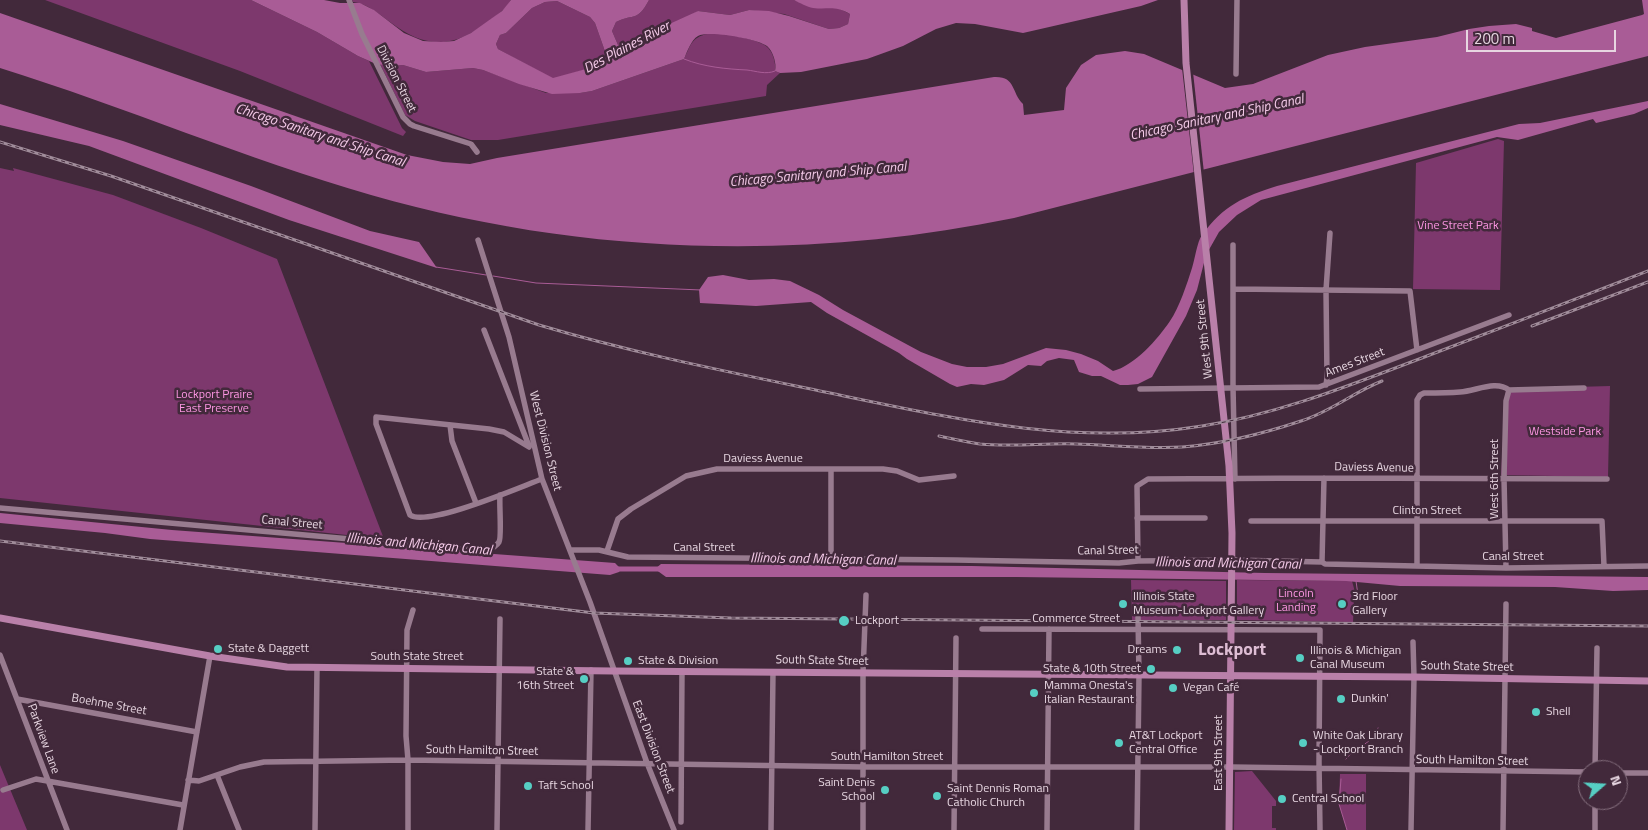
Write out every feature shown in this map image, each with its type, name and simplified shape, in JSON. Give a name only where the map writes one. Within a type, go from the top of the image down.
[{"type":"main road","name":"West 9th Street","points":[[1184,0],[1186,63],[1226,430],[1232,560],[1231,676]]},
{"type":"main road","name":"South State Street","points":[[0,618],[210,656],[317,668],[1414,677],[1648,681]]},
{"type":"main road","name":"East 9th Street","points":[[1230,830],[1231,676]]},
{"type":"street","name":"Division Street","points":[[349,0],[362,34],[403,117],[414,126],[472,144],[477,152]]},
{"type":"street","points":[[1236,74],[1237,0]]},
{"type":"street","points":[[1326,385],[1328,378],[1326,290],[1330,233]]},
{"type":"street","name":"West Division Street","points":[[478,240],[509,337],[542,478],[614,671]]},
{"type":"street","name":"West 9th Street","points":[[1233,245],[1235,479]]},
{"type":"street","points":[[1233,289],[1410,292],[1417,350]]},
{"type":"street","name":"Ames Street","points":[[1140,389],[1319,387],[1508,315]]},
{"type":"street","points":[[484,330],[529,447]]},
{"type":"street","points":[[1416,566],[1417,400],[1420,395],[1424,393],[1462,392],[1492,386],[1504,386],[1510,390],[1584,388]]},
{"type":"street","name":"West 6th Street","points":[[1506,568],[1504,478],[1506,401],[1510,390]]},
{"type":"street","points":[[538,455],[529,447],[504,432],[376,417],[376,424],[410,516],[414,518],[422,519],[443,514],[500,495],[542,478]]},
{"type":"street","points":[[450,425],[452,440],[476,503]]},
{"type":"street","name":"Daviess Avenue","points":[[607,552],[618,519],[686,476],[717,469],[808,468],[831,470],[883,468],[897,471],[919,480],[954,476]]},
{"type":"street","points":[[830,559],[831,470]]},
{"type":"street","points":[[1322,562],[1324,478]]},
{"type":"street","name":"Daviess Avenue","points":[[1138,518],[1137,486],[1142,481],[1148,480],[1324,478],[1607,479]]},
{"type":"street","name":"Canal Street","points":[[0,508],[486,551],[499,543],[500,495]]},
{"type":"street","points":[[1138,561],[1138,518],[1205,518]]},
{"type":"street","name":"Clinton Street","points":[[1251,521],[1602,521],[1604,566]]},
{"type":"street","name":"Canal Street","points":[[570,552],[588,550],[628,557],[1119,563],[1232,560],[1506,568],[1648,566]]},
{"type":"street","points":[[863,830],[863,673],[866,595]]},
{"type":"street","points":[[1503,830],[1506,604]]},
{"type":"street","points":[[408,830],[406,736],[407,630],[413,610]]},
{"type":"street","points":[[1138,617],[1138,830]]},
{"type":"street","points":[[497,830],[500,619]]},
{"type":"street","name":"Commerce Street","points":[[982,629],[1320,630],[1319,677]]},
{"type":"street","points":[[1047,830],[1047,674],[1049,629]]},
{"type":"street","points":[[954,830],[956,638]]},
{"type":"street","points":[[1411,830],[1413,642]]},
{"type":"street","points":[[1596,760],[1597,648]]},
{"type":"street","name":"Parkview Lane","points":[[0,655],[67,830]]},
{"type":"street","points":[[180,830],[210,656]]},
{"type":"street","points":[[315,830],[317,668]]},
{"type":"street","points":[[588,830],[591,670]]},
{"type":"street","name":"East Division Street","points":[[614,671],[647,764],[674,830]]},
{"type":"street","points":[[681,822],[682,671]]},
{"type":"street","points":[[771,830],[773,672]]},
{"type":"street","points":[[1319,677],[1320,830]]},
{"type":"street","name":"Boehme Street","points":[[17,699],[197,732]]},
{"type":"street","name":"South Hamilton Street","points":[[188,780],[199,782],[240,767],[264,762],[408,760],[864,767],[1231,767],[1578,772]]},
{"type":"street","points":[[1628,773],[1648,773]]},
{"type":"street","points":[[217,775],[239,830]]},
{"type":"street","points":[[3,790],[36,779],[183,805]]},
{"type":"street","points":[[1595,810],[1595,830]]},
{"type":"green space","points":[[45,0],[251,0],[317,32],[369,61],[402,128],[406,132],[403,136],[240,71]]},
{"type":"green space","points":[[352,0],[511,0],[505,8],[467,35],[456,40],[434,42],[412,36],[373,10]]},
{"type":"green space","points":[[649,0],[794,0],[809,6],[838,8],[850,14],[848,24],[839,28],[829,29],[784,14],[749,10],[730,15],[698,11],[643,46],[628,50],[618,45],[612,31],[616,22],[638,14]]},
{"type":"green space","points":[[557,1],[590,17],[595,23],[607,57],[604,64],[553,79],[498,49],[496,44],[500,35],[506,33],[532,8],[545,2]]},
{"type":"green space","points":[[711,33],[732,35],[761,43],[768,48],[774,57],[775,71],[780,73],[767,85],[766,96],[498,140],[471,140],[415,121],[405,115],[380,64],[390,66],[403,65],[426,72],[473,68],[546,93],[580,93],[592,91],[684,59],[693,41],[700,36]]},
{"type":"green space","name":"Vine Street Park","points":[[1498,139],[1504,141],[1500,290],[1413,289],[1416,163]]},
{"type":"green space","name":"Lockport Praire East Preserve","points":[[0,168],[14,171],[13,168],[113,195],[277,259],[384,539],[0,498]]},
{"type":"green space","name":"Westside Park","points":[[1610,386],[1608,477],[1501,475],[1506,389]]},
{"type":"green space","points":[[1131,580],[1226,581],[1226,620],[1132,620]]},
{"type":"green space","name":"Lincoln Landing","points":[[1237,580],[1352,581],[1356,596],[1354,598],[1353,622],[1237,620]]},
{"type":"green space","points":[[0,765],[27,830],[0,830]]},
{"type":"green space","points":[[1252,771],[1276,801],[1276,806],[1272,806],[1272,828],[1276,828],[1276,830],[1234,830],[1235,772]]},
{"type":"green space","points":[[1340,774],[1366,774],[1366,830],[1347,830],[1339,804]]},
{"type":"water","points":[[251,0],[324,0],[340,3],[360,3],[374,10],[404,33],[423,41],[441,42],[454,41],[471,33],[502,11],[511,0],[649,0],[645,7],[635,16],[616,22],[612,31],[618,45],[628,50],[643,46],[665,26],[698,11],[730,15],[749,10],[769,11],[829,29],[839,28],[848,24],[850,14],[844,11],[811,7],[794,0],[1158,0],[1141,6],[1023,33],[975,24],[956,23],[936,29],[903,46],[867,59],[801,72],[780,73],[775,71],[773,54],[762,43],[733,36],[704,34],[693,40],[684,59],[592,91],[580,93],[552,94],[473,68],[426,72],[403,65],[376,64],[358,56],[317,32]],"holes":[[[557,1],[590,17],[595,23],[607,57],[604,64],[553,78],[498,49],[496,44],[500,35],[506,33],[532,8],[545,2]]]},
{"type":"water","name":"Chicago Sanitary and Ship Canal","points":[[1642,0],[1648,0],[1648,56],[1014,218],[934,232],[853,241],[772,246],[691,245],[610,240],[530,230],[450,215],[324,181],[0,68],[0,13],[407,155],[443,162],[470,164],[994,77],[1001,77],[1010,82],[1023,104],[1024,115],[1064,110],[1066,88],[1081,65],[1096,55],[1125,51],[1144,54],[1225,88],[1253,84],[1328,55],[1365,47],[1437,37],[1469,29],[1516,24],[1532,28],[1532,31],[1556,38],[1642,15],[1644,14]]},
{"type":"water","points":[[1648,101],[1648,108],[1634,114],[1596,123],[1593,119],[1518,140],[1497,137],[1261,200],[1237,215],[1219,232],[1206,255],[1197,290],[1186,316],[1152,377],[1138,384],[1120,385],[1101,376],[1092,376],[1079,372],[1074,360],[1059,358],[1047,361],[1041,366],[1028,365],[1004,380],[984,385],[971,384],[957,387],[811,302],[756,306],[700,303],[699,290],[708,277],[723,275],[749,280],[774,279],[790,281],[819,295],[921,352],[952,364],[967,367],[986,367],[1003,364],[1046,348],[1081,354],[1098,361],[1113,371],[1137,358],[1165,328],[1183,296],[1202,235],[1218,216],[1244,198],[1277,186],[1519,124],[1540,123]]},
{"type":"water","points":[[0,104],[123,141],[251,186],[370,231],[419,242],[437,268],[289,220],[89,146],[0,125]]},
{"type":"water","name":"Illinois and Michigan Canal","points":[[0,513],[172,530],[615,563],[621,569],[619,572],[610,575],[150,539],[0,523]]},
{"type":"water","name":"Illinois and Michigan Canal","points":[[661,564],[972,566],[1265,573],[1648,577],[1648,590],[1613,591],[1555,587],[1400,586],[1346,581],[1016,577],[666,577],[655,569]]},
{"type":"pier","points":[[1182,68],[1193,72],[1204,173],[1194,175]]},
{"type":"waterway","points":[[684,59],[723,68],[765,73],[775,71]]},
{"type":"waterway","points":[[436,267],[486,275]]},
{"type":"waterway","points":[[493,276],[536,283],[701,290]]},
{"type":"waterway","name":"Illinois and Michigan Canal","points":[[616,569],[660,569]]},
{"type":"waterway","points":[[1356,581],[1358,595]]},
{"type":"waterway","points":[[1346,759],[1368,742],[1376,734],[1378,728]]},
{"type":"waterway","points":[[1341,779],[1339,804],[1347,830]]},
{"type":"railway","points":[[0,142],[111,176],[539,325],[574,335],[681,362],[919,411],[1012,427],[1059,431],[1106,433],[1154,432],[1202,426],[1260,414],[1344,387],[1648,271]]},
{"type":"railway","points":[[1532,326],[1648,282]]},
{"type":"railway","points":[[939,436],[992,445],[1076,444],[1155,448],[1197,446],[1242,438],[1301,421],[1322,413],[1382,381]]},
{"type":"railway","points":[[0,541],[594,613],[731,618],[1648,626]]},
{"type":"place","name":"Illinois State Museum-Lockport Gallery","points":[[1123,604]]},
{"type":"place","name":"3rd Floor Gallery","points":[[1342,604]]},
{"type":"place","name":"Lockport","points":[[844,621]]},
{"type":"place","name":"State & Daggett","points":[[218,649]]},
{"type":"place","name":"Dreams","points":[[1177,650]]},
{"type":"place","name":"Illinois & Michigan Canal Museum","points":[[1300,658]]},
{"type":"place","name":"State & Division","points":[[628,661]]},
{"type":"place","name":"State & 10th Street","points":[[1151,669]]},
{"type":"place","name":"State & 16th Street","points":[[584,679]]},
{"type":"place","name":"Vegan Café","points":[[1173,688]]},
{"type":"place","name":"Mamma Onesta's Italian Restaurant","points":[[1034,693]]},
{"type":"place","name":"Dunkin'","points":[[1341,699]]},
{"type":"place","name":"Shell","points":[[1536,712]]},
{"type":"place","name":"AT&T Lockport Central Office","points":[[1119,743]]},
{"type":"place","name":"White Oak Library - Lockport Branch","points":[[1303,743]]},
{"type":"place","name":"Taft School","points":[[528,786]]},
{"type":"place","name":"Saint Denis School","points":[[885,790]]},
{"type":"place","name":"Saint Dennis Roman Catholic Church","points":[[937,796]]},
{"type":"place","name":"Central School","points":[[1282,799]]},
{"type":"district","name":"Lockport","points":[[1232,651]]},
{"type":"water label","name":"Des Plaines River","points":[[627,48]]}]
